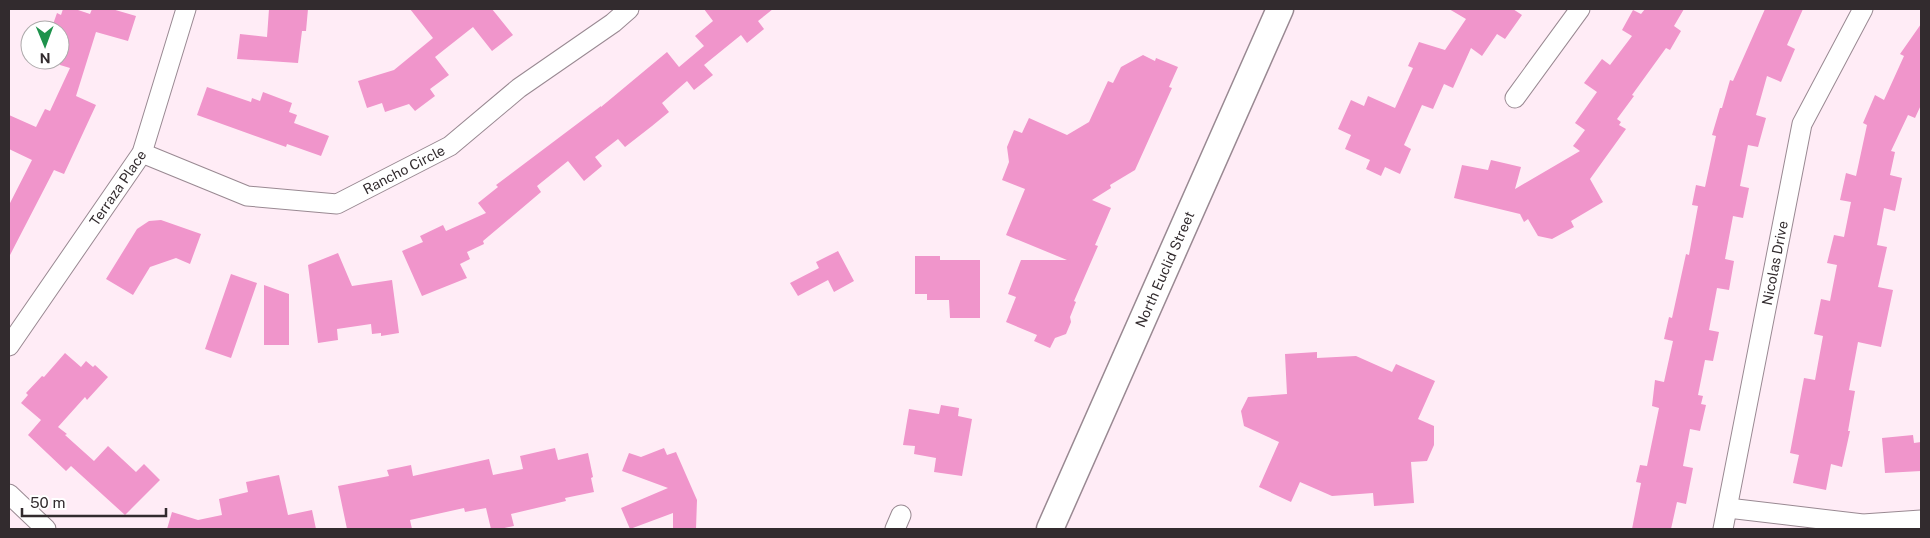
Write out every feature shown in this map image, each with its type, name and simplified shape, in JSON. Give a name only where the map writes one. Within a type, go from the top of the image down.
[{"type":"main road","name":"North Euclid Street","points":[[1050,529],[1280,9]]},
{"type":"street","name":"Terraza Place","points":[[9,346],[142,154],[186,9]]},
{"type":"street","name":"Rancho Circle","points":[[142,154],[247,196],[337,204],[450,146],[520,88],[613,23],[629,9]]},
{"type":"street","points":[[1515,98],[1580,9]]},
{"type":"street","name":"Nicolas Drive","points":[[1723,529],[1802,124],[1863,9]]},
{"type":"street","points":[[9,494],[46,529]]},
{"type":"street","points":[[1728,508],[1863,524],[1921,520]]},
{"type":"building","points":[[63,9],[75,9],[90,14],[92,9],[112,9],[136,16],[128,41],[96,32],[76,96],[96,105],[64,174],[54,170],[9,257],[9,205],[32,160],[9,149],[9,115],[36,127],[45,109],[50,111],[70,70],[70,20],[55,20],[57,13],[61,15]]},
{"type":"building","points":[[269,9],[308,9],[306,31],[302,31],[298,63],[237,59],[240,34],[267,37]]},
{"type":"building","points":[[410,9],[492,9],[513,35],[492,51],[473,27],[435,57],[449,75],[430,89],[435,96],[415,111],[409,104],[385,112],[382,103],[367,108],[358,81],[394,70],[433,38]]},
{"type":"building","points":[[704,9],[773,9],[758,21],[764,29],[747,43],[741,35],[704,65],[713,75],[694,90],[687,81],[662,103],[669,112],[625,147],[618,139],[595,157],[602,166],[584,181],[568,161],[537,186],[541,192],[483,241],[484,244],[467,252],[470,259],[460,264],[467,278],[422,296],[402,251],[423,242],[420,236],[443,225],[446,231],[486,213],[478,203],[498,187],[496,185],[601,107],[667,52],[679,67],[704,46],[695,36],[713,21]]},
{"type":"building","points":[[1449,9],[1513,9],[1522,15],[1505,39],[1497,34],[1482,56],[1471,48],[1453,88],[1444,84],[1433,109],[1422,105],[1404,145],[1411,149],[1400,174],[1385,167],[1381,176],[1366,169],[1370,160],[1345,149],[1351,135],[1338,129],[1351,100],[1364,106],[1368,96],[1395,108],[1413,68],[1408,66],[1419,42],[1445,50],[1466,19]]},
{"type":"building","points":[[1645,9],[1684,9],[1674,26],[1681,31],[1670,50],[1666,48],[1617,119],[1621,122],[1619,125],[1626,129],[1590,179],[1603,202],[1571,221],[1574,227],[1552,239],[1538,236],[1528,219],[1524,222],[1520,214],[1454,198],[1462,165],[1488,170],[1491,160],[1521,167],[1515,189],[1580,151],[1573,146],[1585,130],[1575,123],[1597,92],[1584,83],[1602,59],[1610,65],[1632,36],[1622,30],[1633,10],[1641,14]]},
{"type":"building","points":[[1765,9],[1803,9],[1787,45],[1795,49],[1781,82],[1767,76],[1756,115],[1766,118],[1758,147],[1748,145],[1740,186],[1749,188],[1743,218],[1733,216],[1725,259],[1734,261],[1729,290],[1717,288],[1709,330],[1719,332],[1713,361],[1705,360],[1698,395],[1703,396],[1701,404],[1706,405],[1700,431],[1690,429],[1683,466],[1693,468],[1686,504],[1677,502],[1671,529],[1632,529],[1641,483],[1636,482],[1640,465],[1647,466],[1659,408],[1652,406],[1655,380],[1664,382],[1673,341],[1664,339],[1669,317],[1672,318],[1686,254],[1689,255],[1698,206],[1692,205],[1696,185],[1705,187],[1716,136],[1712,135],[1720,108],[1722,108],[1730,80],[1733,81]]},
{"type":"building","points":[[1921,24],[1921,105],[1915,118],[1908,115],[1891,151],[1895,152],[1890,175],[1902,178],[1895,211],[1884,208],[1877,245],[1887,247],[1878,287],[1893,290],[1881,347],[1858,342],[1849,390],[1855,391],[1848,431],[1850,431],[1842,467],[1831,464],[1826,490],[1793,483],[1799,455],[1790,453],[1804,378],[1815,380],[1823,336],[1814,334],[1821,299],[1830,301],[1837,265],[1827,263],[1834,235],[1844,237],[1851,202],[1840,200],[1846,173],[1856,176],[1867,125],[1863,123],[1875,95],[1884,100],[1904,56],[1900,54]]},
{"type":"building","points":[[1143,55],[1155,61],[1156,58],[1178,67],[1169,87],[1172,88],[1135,170],[1110,185],[1111,188],[1092,200],[1111,208],[1095,245],[1098,246],[1074,301],[1076,302],[1066,334],[1055,338],[1050,348],[1034,341],[1037,335],[1006,322],[1016,297],[1008,294],[1021,260],[1067,260],[1006,235],[1025,189],[1002,180],[1009,162],[1007,147],[1014,130],[1022,133],[1029,118],[1067,135],[1089,122],[1108,81],[1113,83],[1121,67]]},
{"type":"building","points":[[207,87],[251,102],[252,98],[260,101],[263,92],[292,103],[289,112],[297,115],[294,123],[329,136],[321,156],[287,144],[286,147],[197,115]]},
{"type":"building","points":[[161,220],[201,234],[190,264],[176,258],[150,267],[133,295],[106,279],[137,229],[149,221]]},
{"type":"building","points":[[838,251],[854,281],[834,292],[828,280],[798,296],[790,283],[819,268],[816,262]]},
{"type":"building","points":[[338,253],[352,286],[392,280],[399,333],[381,336],[381,333],[372,334],[371,324],[337,329],[338,340],[318,343],[308,265]]},
{"type":"building","points":[[915,256],[940,256],[940,260],[980,260],[980,318],[950,318],[949,300],[927,300],[927,294],[915,294]]},
{"type":"building","points":[[231,274],[257,283],[231,358],[205,349]]},
{"type":"building","points":[[264,285],[289,294],[289,345],[264,345]]},
{"type":"building","points":[[1317,352],[1317,358],[1356,356],[1392,372],[1396,364],[1435,381],[1418,419],[1434,426],[1434,445],[1427,461],[1411,462],[1414,503],[1374,506],[1373,493],[1332,496],[1300,482],[1291,502],[1259,487],[1279,442],[1244,426],[1241,411],[1248,397],[1287,394],[1285,354]]},
{"type":"building","points":[[65,353],[81,367],[86,361],[93,367],[95,365],[108,377],[87,400],[85,397],[58,427],[94,461],[108,446],[136,472],[144,464],[160,480],[125,515],[71,466],[66,471],[28,435],[41,420],[21,403],[28,395],[26,393],[42,376],[44,377]]},
{"type":"building","points":[[941,405],[959,408],[958,416],[972,419],[962,476],[934,472],[936,458],[914,454],[915,446],[903,445],[909,409],[939,414]]},
{"type":"building","points":[[1913,435],[1914,443],[1921,442],[1921,471],[1885,473],[1882,438]]},
{"type":"building","points":[[555,448],[558,460],[588,453],[594,492],[565,498],[566,501],[511,514],[514,526],[500,529],[491,529],[486,508],[465,512],[464,508],[410,520],[412,529],[347,529],[338,486],[389,476],[387,470],[411,465],[413,476],[489,459],[493,475],[523,469],[520,456]]},
{"type":"building","points":[[664,448],[667,455],[676,452],[697,500],[696,529],[673,529],[673,513],[630,529],[621,508],[668,488],[622,471],[629,453],[641,457]]},
{"type":"building","points":[[279,475],[288,515],[312,510],[316,529],[167,529],[172,512],[198,520],[222,515],[219,499],[248,492],[246,482]]}]
